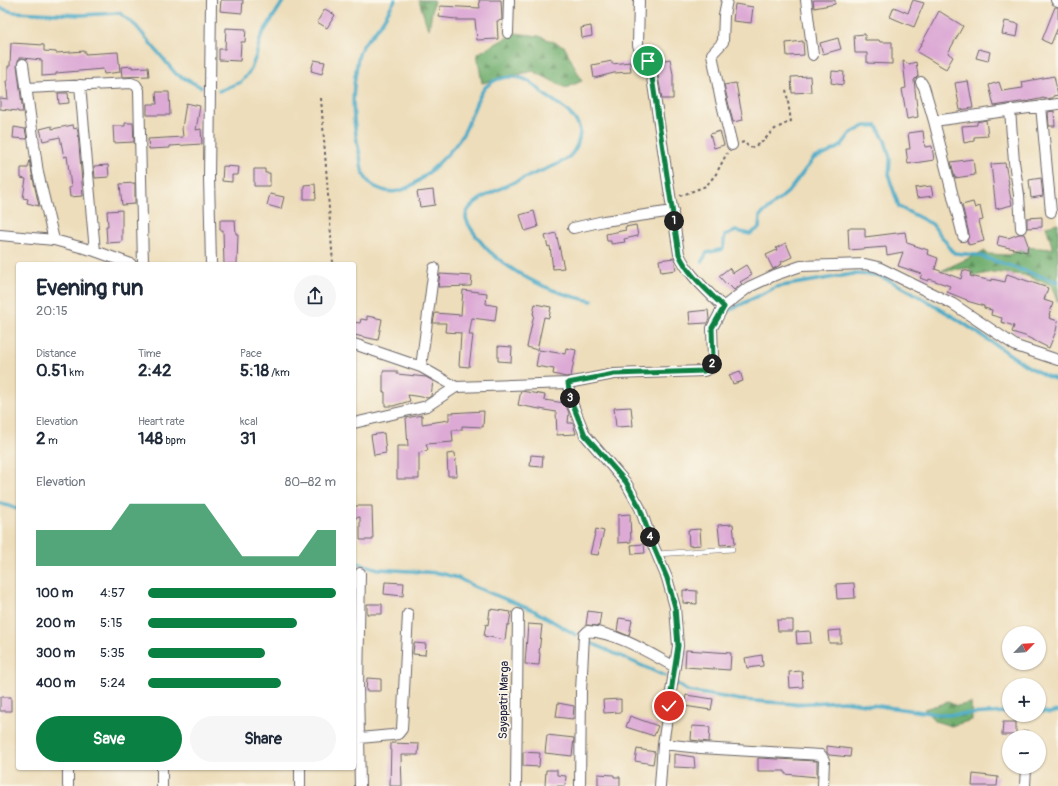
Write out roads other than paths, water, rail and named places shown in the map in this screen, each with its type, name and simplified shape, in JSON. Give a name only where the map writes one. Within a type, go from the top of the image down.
[{"type":"street","points":[[211,0],[209,178],[211,262]]},
{"type":"street","points":[[508,33],[510,0]]},
{"type":"street","points":[[639,0],[638,45],[650,65],[679,254],[690,273],[724,307]]},
{"type":"street","points":[[727,0],[724,15],[723,42],[712,54],[720,96],[732,145]]},
{"type":"street","points":[[806,0],[813,55]]},
{"type":"street","points":[[23,64],[38,173],[54,240]]},
{"type":"street","points":[[921,82],[924,87],[934,121],[963,236]]},
{"type":"street","points":[[26,88],[131,83],[136,85],[139,90],[143,262]]},
{"type":"street","points":[[80,85],[95,251]]},
{"type":"street","points":[[934,121],[1058,104]]},
{"type":"street","points":[[1041,106],[1051,212]]},
{"type":"street","points":[[1010,110],[1021,228]]},
{"type":"street","points":[[573,228],[604,221],[673,211]]},
{"type":"street","points":[[0,235],[54,240],[95,251],[125,262]]},
{"type":"street","points":[[356,345],[421,368],[456,386],[568,383],[614,374],[704,371],[711,368],[713,359],[712,328],[724,307],[749,287],[775,275],[801,266],[865,264],[878,267],[953,304],[1016,346],[1058,360]]},
{"type":"street","points":[[421,368],[434,268]]},
{"type":"street","points":[[568,383],[570,398],[585,435],[626,482],[640,508],[667,578],[675,607],[678,646],[663,744],[660,786]]},
{"type":"street","points":[[356,423],[427,406],[456,386]]},
{"type":"street","points":[[360,574],[358,687],[360,786]]},
{"type":"street","points":[[360,738],[398,734],[402,729],[408,614]]},
{"type":"street","name":"Sayapatri Marga","points":[[516,786],[518,614]]},
{"type":"street","points":[[580,786],[581,691],[584,635],[588,631],[598,632],[636,646],[675,667]]},
{"type":"street","points":[[663,744],[700,748],[821,755],[824,760],[823,786]]},
{"type":"street","points":[[68,770],[68,786]]},
{"type":"street","points":[[162,770],[162,786]]},
{"type":"street","points":[[300,770],[300,786]]},
{"type":"street","points":[[1025,786],[1026,774]]},
{"type":"lane","points":[[657,554],[732,549]]},
{"type":"waterway","points":[[219,91],[241,82],[250,71],[256,56],[261,36],[284,0]]},
{"type":"waterway","points":[[395,0],[385,17],[363,46],[357,62],[353,97],[354,116],[362,168],[366,178],[373,186],[386,191],[398,191],[409,187],[436,166],[452,149],[463,134],[477,101],[488,85],[492,82],[509,77],[525,79],[563,107],[576,121],[580,131],[577,146],[571,155],[563,161],[507,185],[478,201],[469,209],[466,218],[467,222],[486,248],[512,269],[550,289],[592,301]]},
{"type":"waterway","points":[[0,8],[13,12],[81,15],[120,13],[136,26],[176,74],[201,87]]},
{"type":"waterway","points":[[702,261],[707,253],[723,249],[725,235],[736,231],[750,234],[759,228],[760,216],[788,192],[814,158],[826,154],[841,146],[850,134],[865,126],[877,126],[885,141],[890,158],[889,177],[899,207],[932,224],[954,253],[977,255],[1058,282]]},
{"type":"waterway","points":[[728,311],[776,287],[853,274],[877,275],[905,288],[957,319],[1027,366],[1046,376],[1058,380]]},
{"type":"waterway","points":[[0,503],[16,508]]},
{"type":"waterway","points":[[356,563],[379,569],[439,573],[458,578],[475,587],[535,611],[576,635]]},
{"type":"waterway","points":[[591,643],[665,676]]},
{"type":"waterway","points":[[676,683],[687,691],[741,700],[795,704],[843,701],[945,715],[1002,712]]},
{"type":"waterway","points":[[1046,712],[1058,711]]}]
